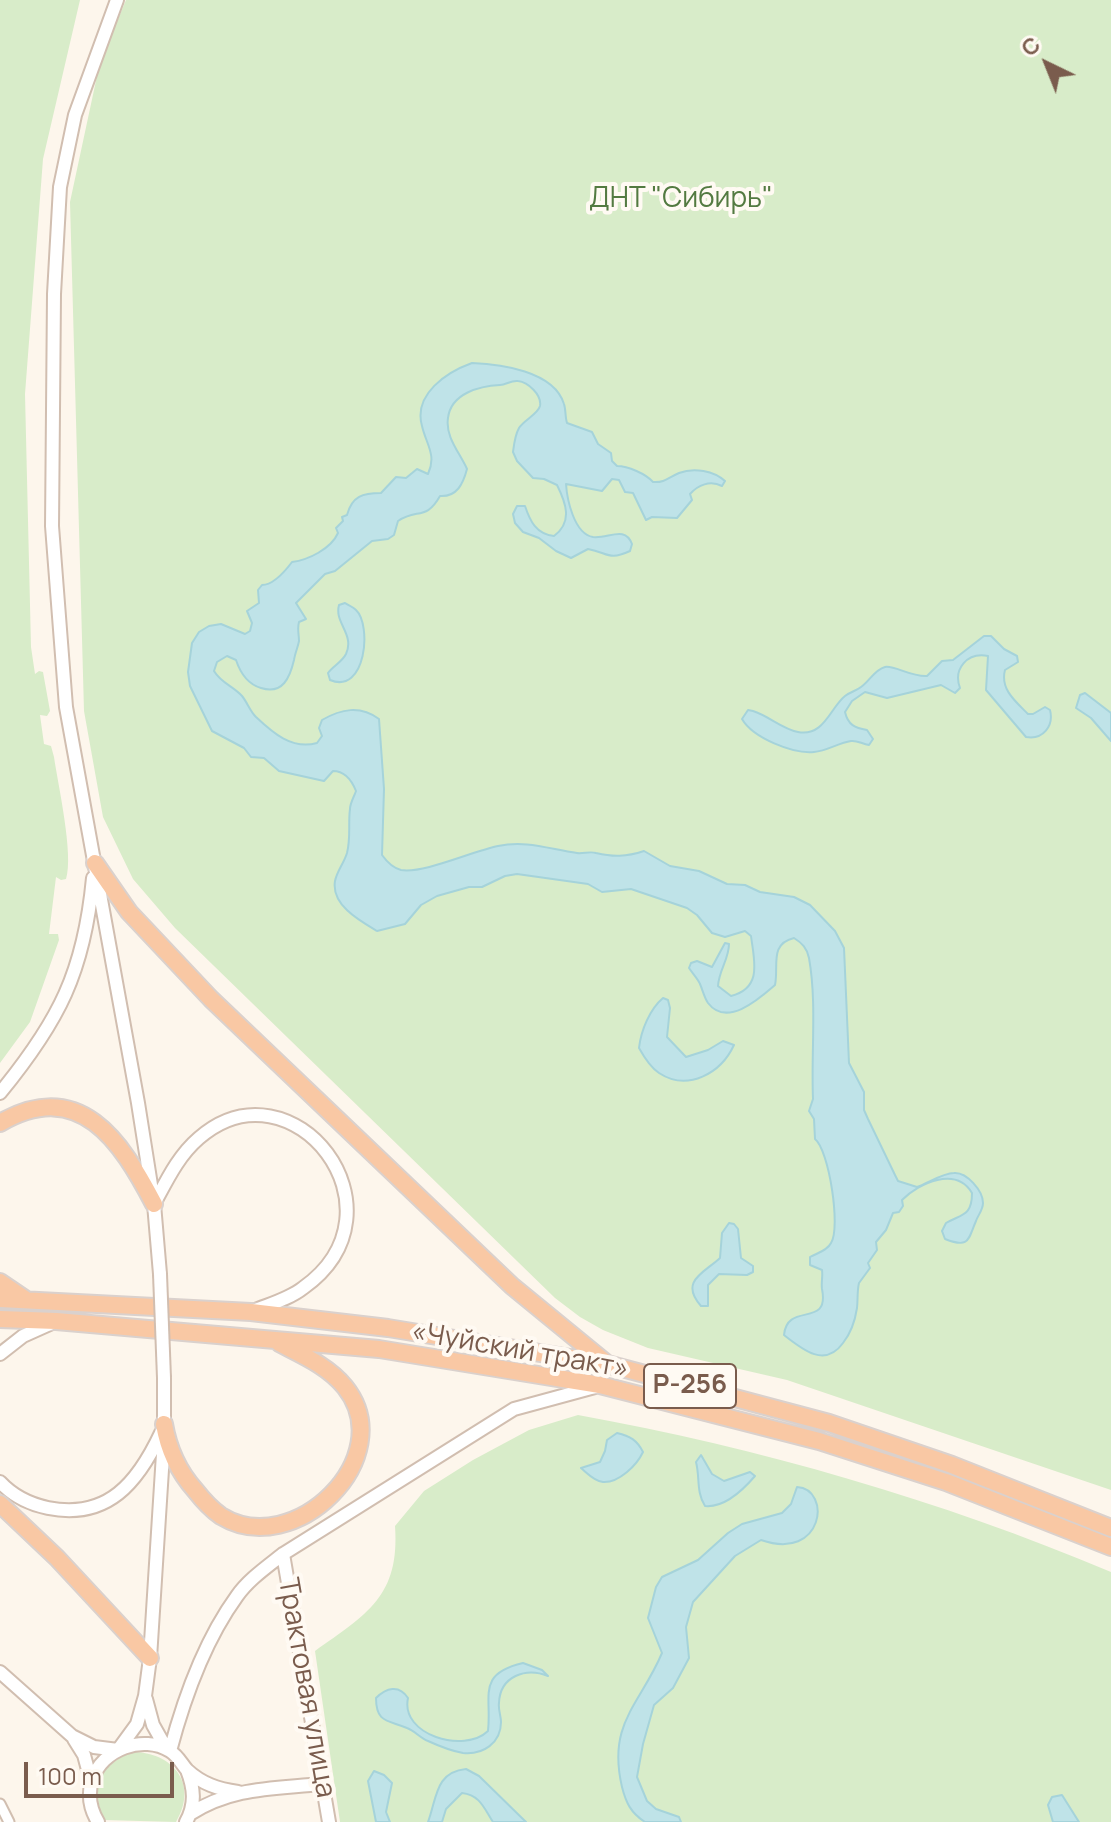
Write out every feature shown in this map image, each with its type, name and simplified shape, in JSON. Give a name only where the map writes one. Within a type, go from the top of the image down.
[{"type":"highway","points":[[95,863],[129,912],[211,999],[512,1286],[607,1364]]},
{"type":"highway","points":[[0,1123],[14,1115],[45,1107],[58,1107],[84,1117],[99,1126],[125,1151],[154,1204]]},
{"type":"highway","points":[[0,1282],[26,1300]]},
{"type":"highway","name":"«Чуйский тракт»","points":[[0,1299],[251,1312],[388,1328],[607,1364],[829,1423],[952,1465],[1111,1528]]},
{"type":"highway","name":"«Чуйский тракт»","points":[[0,1319],[56,1321],[379,1349],[600,1385],[819,1441],[946,1482],[1111,1547]]},
{"type":"highway","points":[[164,1425],[179,1468],[188,1483],[210,1507],[229,1520],[274,1527],[305,1515],[324,1503],[346,1478],[352,1465],[359,1437],[357,1411],[353,1398],[335,1377],[274,1340]]},
{"type":"highway","points":[[0,1504],[57,1558],[150,1658]]},
{"type":"street","points":[[92,1782],[102,1762],[118,1750],[137,1724],[145,1696],[164,1425],[160,1274],[154,1204],[123,1012],[70,732],[60,649],[52,526],[53,353],[60,187],[85,83],[117,0]]},
{"type":"street","points":[[0,1093],[50,1025],[65,998],[80,960],[90,913],[95,863]]},
{"type":"street","points":[[154,1204],[185,1151],[223,1122],[250,1116],[275,1119],[296,1125],[317,1140],[342,1178],[346,1221],[341,1245],[320,1274],[303,1289],[251,1312]]},
{"type":"street","points":[[0,1354],[23,1336],[56,1321]]},
{"type":"street","points":[[168,1750],[193,1683],[223,1617],[246,1586],[283,1554],[514,1409],[600,1385]]},
{"type":"street","points":[[0,1482],[17,1497],[34,1505],[81,1510],[103,1503],[126,1488],[146,1465],[164,1425]]},
{"type":"street","name":"Трактовая улица","points":[[283,1554],[329,1822]]},
{"type":"street","points":[[0,1672],[72,1736],[94,1747],[118,1750],[145,1744],[168,1750]]},
{"type":"street","points":[[145,1696],[156,1734],[187,1770],[211,1786],[238,1792]]},
{"type":"street","points":[[72,1736],[84,1755],[92,1782],[91,1805],[98,1822]]},
{"type":"street","points":[[187,1770],[193,1793],[188,1818]]},
{"type":"street","points":[[188,1818],[217,1798],[238,1792],[321,1784]]},
{"type":"street","points":[[0,1804],[9,1822]]},
{"type":"green space","points":[[0,0],[80,0],[43,159],[25,394],[31,647],[35,674],[43,672],[50,711],[47,716],[40,715],[44,744],[51,746],[54,757],[67,837],[68,868],[66,879],[56,877],[49,934],[58,934],[59,940],[30,1022],[0,1063]]},
{"type":"green space","name":"ДНТ \"Сибирь\"","points":[[126,0],[1111,0],[1111,1490],[787,1380],[648,1348],[580,1317],[555,1298],[175,928],[133,879],[103,817],[84,711],[70,202],[100,62]]},
{"type":"green space","points":[[578,1415],[714,1443],[849,1479],[981,1522],[1111,1572],[1111,1822],[340,1822],[315,1651],[364,1614],[386,1587],[395,1550],[395,1526],[424,1491],[529,1430]]},
{"type":"green space","points":[[132,1752],[159,1758],[178,1773],[185,1795],[176,1822],[104,1820],[98,1797],[100,1779],[112,1764]]},
{"type":"water","points":[[472,363],[511,368],[549,384],[564,404],[567,423],[592,432],[598,444],[611,453],[612,461],[617,466],[636,471],[653,482],[691,470],[710,472],[725,481],[722,486],[704,484],[697,488],[690,494],[692,500],[677,518],[652,517],[646,520],[633,493],[625,492],[619,480],[612,479],[602,491],[566,484],[570,507],[581,530],[593,537],[625,535],[632,544],[630,551],[617,555],[588,549],[571,558],[523,532],[515,523],[513,514],[517,506],[525,506],[535,526],[543,533],[554,536],[566,518],[565,505],[557,485],[533,478],[513,452],[519,428],[540,406],[537,394],[518,381],[476,389],[455,402],[448,418],[451,438],[467,469],[461,484],[455,492],[440,496],[430,509],[398,521],[394,535],[372,541],[335,571],[325,574],[296,603],[306,619],[299,622],[299,643],[284,683],[269,690],[256,686],[245,677],[236,660],[227,656],[217,662],[214,671],[242,696],[262,723],[291,742],[317,743],[322,736],[319,728],[322,720],[343,711],[358,710],[379,719],[384,789],[382,855],[398,869],[422,869],[508,844],[614,856],[644,851],[670,866],[699,871],[727,884],[745,885],[760,892],[794,897],[810,905],[835,931],[844,948],[849,1063],[864,1092],[864,1110],[898,1181],[917,1187],[945,1175],[959,1174],[973,1183],[983,1203],[969,1237],[959,1243],[945,1239],[942,1231],[946,1223],[965,1213],[970,1206],[972,1193],[965,1185],[957,1180],[937,1180],[918,1188],[902,1200],[903,1206],[899,1212],[893,1213],[886,1230],[876,1242],[877,1250],[868,1263],[870,1268],[859,1283],[856,1313],[850,1331],[843,1343],[829,1354],[806,1351],[784,1335],[792,1319],[820,1308],[823,1301],[822,1270],[810,1265],[810,1257],[829,1246],[835,1222],[829,1173],[815,1139],[814,1119],[809,1111],[813,1099],[813,992],[809,958],[802,944],[794,938],[781,945],[775,985],[743,1008],[724,1013],[708,1003],[689,968],[691,963],[697,961],[712,967],[725,943],[729,944],[718,986],[731,996],[741,992],[748,987],[754,972],[751,936],[745,931],[725,937],[712,933],[687,908],[631,889],[602,892],[588,884],[517,874],[482,887],[469,887],[437,896],[421,905],[405,924],[377,931],[348,911],[337,898],[335,890],[336,877],[346,857],[350,807],[356,791],[350,780],[337,771],[333,771],[324,781],[279,771],[264,758],[251,757],[244,748],[212,731],[190,686],[188,672],[192,643],[199,632],[221,624],[245,634],[250,631],[252,623],[247,611],[259,603],[258,590],[262,585],[275,580],[292,562],[325,549],[335,539],[338,533],[336,528],[355,500],[364,495],[381,493],[396,477],[406,478],[417,469],[428,474],[431,455],[422,426],[422,404],[443,378]]},
{"type":"water","points":[[345,603],[356,610],[361,618],[364,643],[358,668],[352,678],[342,682],[330,680],[328,673],[344,657],[348,647],[338,611],[339,605]]},
{"type":"water","points":[[984,636],[991,636],[1017,656],[1018,662],[1005,670],[1004,677],[1014,699],[1028,714],[1045,707],[1050,710],[1049,726],[1042,734],[1026,737],[986,690],[988,656],[980,655],[968,659],[960,668],[960,688],[955,693],[941,685],[887,698],[865,692],[852,701],[845,712],[846,716],[853,725],[867,730],[873,739],[869,745],[851,741],[819,751],[795,750],[764,738],[742,719],[748,710],[798,732],[814,730],[845,696],[861,687],[881,668],[927,676],[942,661],[953,660]]},
{"type":"water","points":[[1085,693],[1111,713],[1111,741],[1091,718],[1076,708],[1080,695]]},
{"type":"water","points":[[663,998],[668,1000],[670,1008],[667,1037],[686,1057],[723,1041],[734,1045],[721,1064],[702,1077],[681,1081],[659,1073],[639,1048],[650,1014]]},
{"type":"water","points":[[729,1223],[738,1229],[741,1258],[753,1266],[753,1272],[747,1275],[719,1274],[708,1285],[708,1306],[701,1306],[692,1290],[693,1284],[720,1258],[722,1233]]},
{"type":"water","points":[[617,1433],[633,1439],[643,1452],[621,1476],[609,1482],[597,1480],[581,1468],[600,1462],[607,1440]]},
{"type":"water","points":[[701,1455],[712,1474],[724,1481],[750,1472],[755,1476],[726,1501],[705,1506],[700,1495],[696,1462]]},
{"type":"water","points":[[797,1487],[808,1491],[815,1499],[818,1510],[816,1522],[809,1533],[798,1541],[782,1544],[761,1540],[735,1556],[693,1602],[686,1627],[689,1658],[673,1688],[654,1705],[637,1777],[647,1801],[656,1809],[679,1817],[681,1822],[645,1822],[625,1798],[619,1746],[628,1716],[662,1653],[648,1618],[656,1587],[662,1577],[698,1560],[742,1524],[782,1513],[791,1504]]},
{"type":"water","points":[[523,1663],[542,1670],[548,1676],[523,1673],[509,1680],[500,1694],[498,1736],[484,1750],[463,1753],[441,1746],[384,1719],[378,1712],[376,1698],[388,1690],[397,1689],[408,1698],[408,1711],[423,1731],[450,1740],[477,1738],[488,1731],[488,1697],[492,1680],[498,1673]]},
{"type":"water","points":[[466,1769],[479,1776],[526,1822],[493,1822],[477,1799],[462,1793],[446,1809],[442,1822],[428,1822],[443,1781],[448,1775]]},
{"type":"water","points":[[374,1771],[392,1783],[386,1812],[390,1822],[376,1822],[368,1781]]},
{"type":"water","points":[[1062,1795],[1079,1822],[1053,1822],[1048,1805],[1052,1797]]}]
